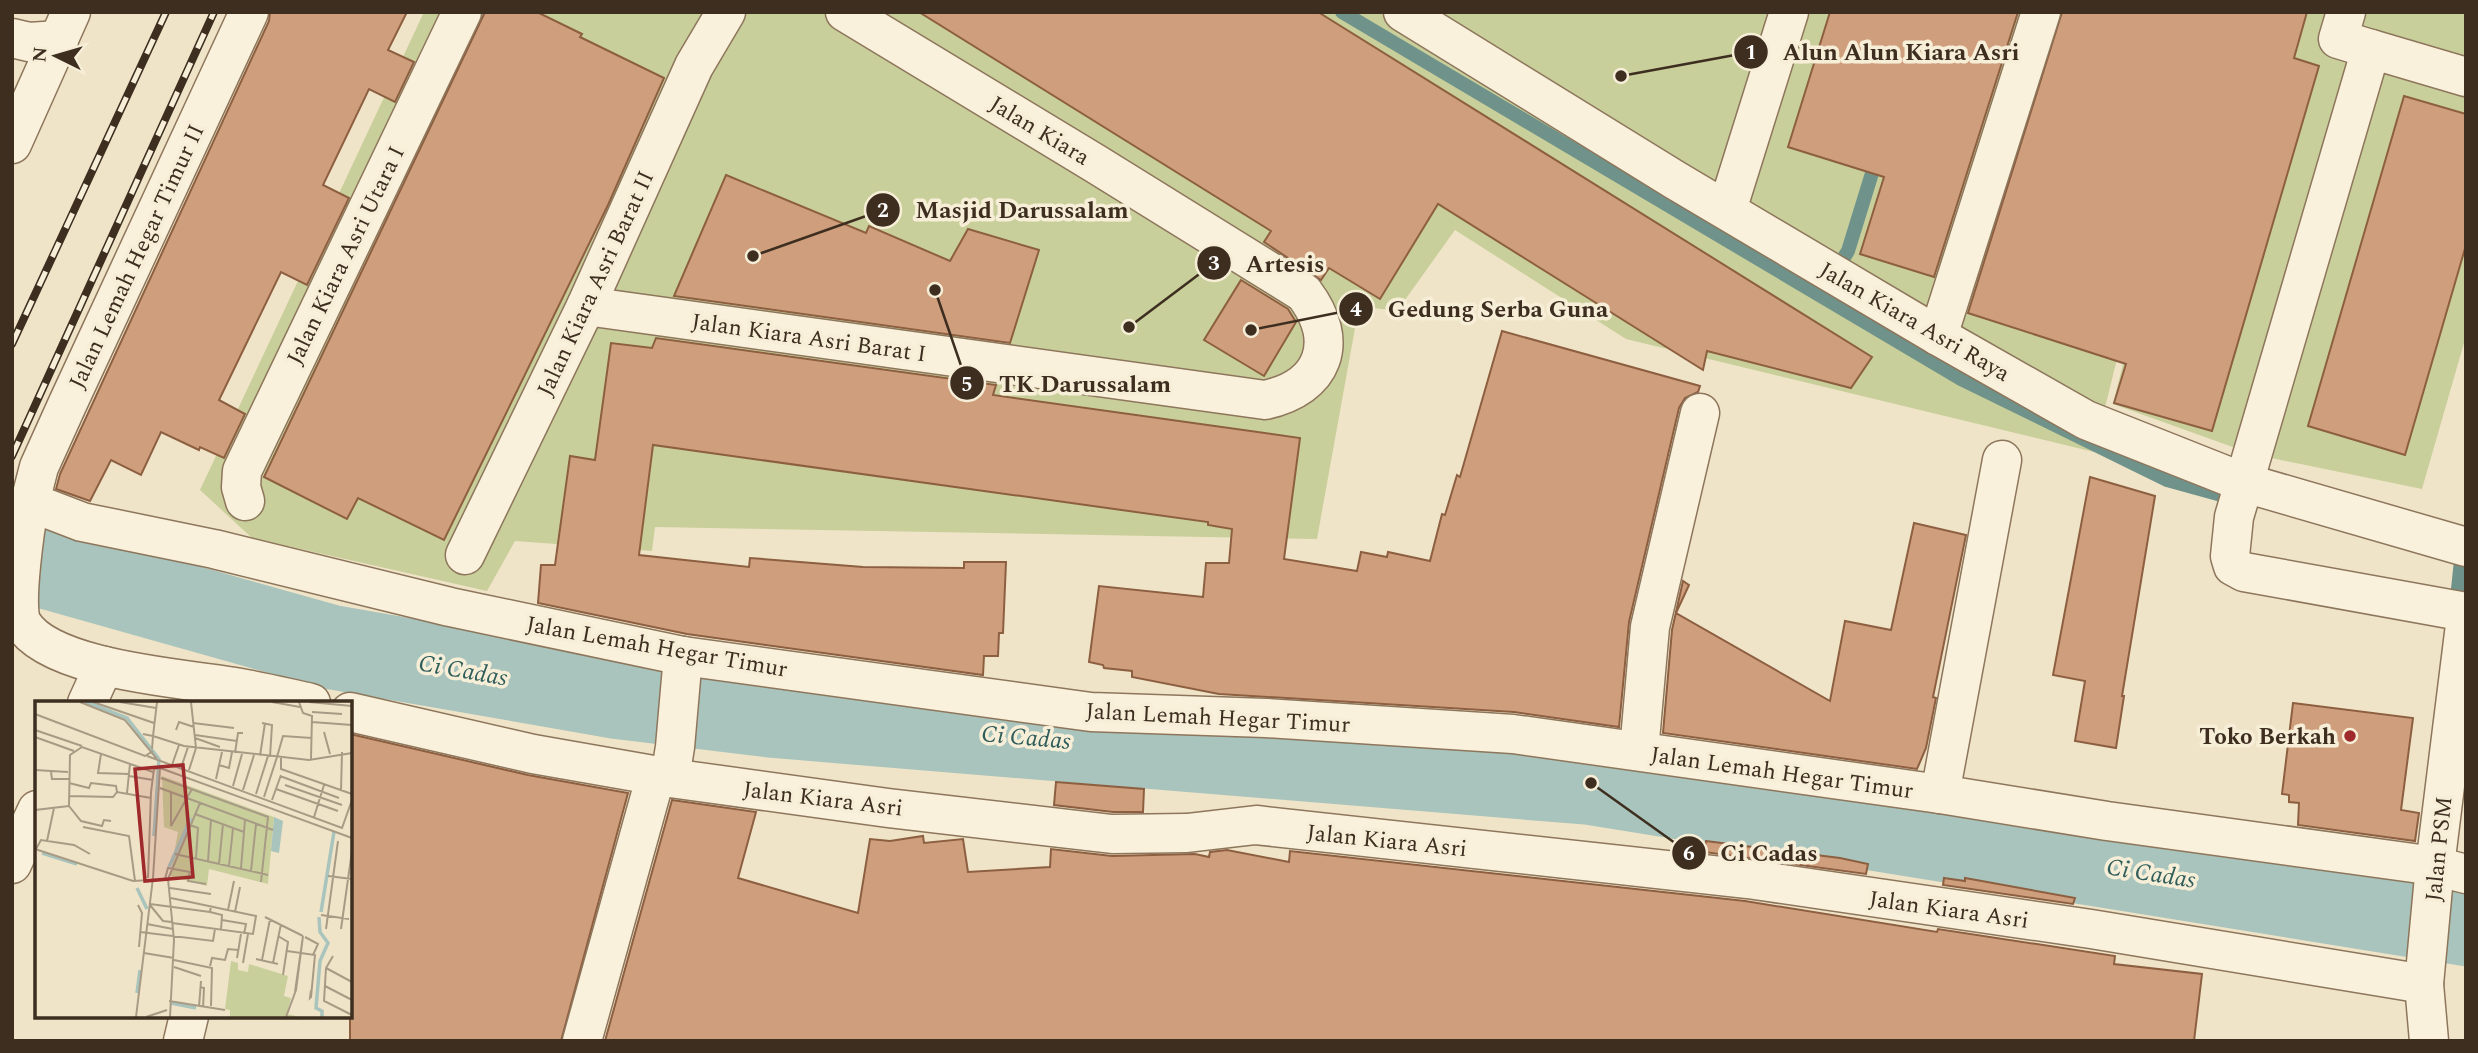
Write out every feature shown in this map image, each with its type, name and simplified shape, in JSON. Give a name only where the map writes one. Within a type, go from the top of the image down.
[{"type":"street","name":"Jalan Lemah Hegar Timur II","points":[[104,666],[67,655],[38,641],[21,622],[19,604],[29,509],[39,467],[66,405],[249,12]]},
{"type":"street","name":"Jalan Kiara Asri Utara I","points":[[245,501],[240,486],[242,471],[462,12]]},
{"type":"street","name":"Jalan Kiara Asri Barat II","points":[[465,555],[586,306],[694,66],[726,12]]},
{"type":"street","name":"Jalan Kiara","points":[[845,12],[1304,293],[1317,310],[1324,330],[1323,351],[1315,371]]},
{"type":"street","name":"Jalan Kiara Asri Raya","points":[[1403,12],[1727,210],[1938,336],[2086,420],[2245,482],[2466,548]]},
{"type":"street","points":[[1727,210],[1789,12]]},
{"type":"street","points":[[1938,336],[2041,12]]},
{"type":"street","points":[[2347,12],[2339,39],[2466,77]]},
{"type":"street","points":[[12,38],[29,42],[65,26]]},
{"type":"street","points":[[12,144],[65,26]]},
{"type":"street","points":[[2371,49],[2234,517],[2230,556],[2233,566],[2244,572],[2466,614]]},
{"type":"street","name":"Jalan Kiara Asri Barat I","points":[[586,306],[1265,400],[1302,386],[1315,371]]},
{"type":"street","points":[[1639,751],[1650,627],[1700,413]]},
{"type":"street","points":[[1940,794],[2002,460]]},
{"type":"street","name":"Jalan Lemah Hegar Timur","points":[[29,509],[682,661],[1091,712],[1266,718],[1513,734],[1940,794],[2445,875]]},
{"type":"street","name":"Jalan PSM","points":[[2429,1041],[2426,970],[2445,875],[2466,614]]},
{"type":"street","points":[[582,1041],[667,767],[682,661]]},
{"type":"street","points":[[88,701],[104,666],[258,697],[293,701]]},
{"type":"street","name":"Jalan Kiara Asri","points":[[352,712],[533,754],[667,767],[888,808],[1112,834],[1187,833],[1256,825],[1748,879],[2091,929],[2426,970]]},
{"type":"street","points":[[12,864],[35,814]]},
{"type":"street","points":[[183,1041],[189,1018]]},
{"type":"green space","points":[[424,12],[2203,12],[2094,452],[1626,339],[1455,230],[1397,311],[1359,306],[1317,539],[655,527],[652,551],[515,541],[487,591],[252,538],[200,490]]},
{"type":"green space","points":[[2211,12],[2466,12],[2466,336],[2422,489],[2252,454],[2113,404]]},
{"type":"building","points":[[270,12],[407,12],[388,50],[414,62],[395,102],[369,89],[323,185],[349,198],[307,285],[281,272],[219,400],[245,414],[224,458],[200,447],[199,450],[161,432],[141,475],[111,460],[90,501],[56,489],[60,474],[269,21]]},
{"type":"building","points":[[485,12],[537,12],[582,34],[580,37],[664,78],[608,205],[444,540],[358,498],[347,519],[264,477]]},
{"type":"building","points":[[919,12],[1318,12],[1872,357],[1851,388],[1707,351],[1703,370],[1438,204],[1380,299],[1329,268],[1321,280],[1264,242],[1271,231]]},
{"type":"building","points":[[1830,12],[2018,12],[1934,277],[1860,254],[1884,177],[1788,147]]},
{"type":"building","points":[[2062,12],[2307,12],[2294,58],[2319,66],[2212,431],[2114,403],[2126,364],[1968,313]]},
{"type":"building","points":[[2404,96],[2466,114],[2466,245],[2405,455],[2308,426]]},
{"type":"building","points":[[726,175],[866,233],[869,226],[950,261],[968,229],[1039,250],[1010,343],[674,296]]},
{"type":"building","points":[[1241,280],[1288,309],[1296,322],[1264,376],[1204,340]]},
{"type":"building","points":[[1502,331],[1700,386],[1698,392],[1685,398],[1679,408],[1629,622],[1619,727],[1514,712],[1219,694],[1132,677],[1132,671],[1104,668],[1103,665],[1089,662],[1099,586],[1203,597],[1206,563],[1229,563],[1232,529],[1208,525],[1208,522],[653,445],[639,555],[749,567],[750,558],[863,567],[964,568],[964,562],[1006,562],[1003,633],[999,633],[998,656],[984,656],[983,675],[687,634],[538,603],[541,565],[555,565],[570,456],[595,460],[611,343],[652,348],[656,338],[996,385],[993,395],[1300,438],[1284,559],[1357,571],[1361,552],[1387,557],[1388,552],[1430,561],[1442,514],[1445,515],[1457,475],[1460,477]]},
{"type":"building","points":[[2090,477],[2155,496],[2116,748],[2075,741],[2085,681],[2053,675]]},
{"type":"building","points":[[1914,523],[1966,535],[1933,697],[1936,698],[1926,748],[1917,769],[1663,733],[1672,630],[1683,581],[1689,585],[1676,613],[1830,701],[1845,621],[1891,630]]},
{"type":"building","points":[[2293,703],[2413,718],[2401,810],[2419,813],[2415,841],[2298,825],[2299,803],[2289,802],[2289,795],[2282,794]]},
{"type":"building","points":[[352,734],[528,775],[628,793],[561,1041],[350,1041]]},
{"type":"building","points":[[1056,782],[1144,789],[1143,812],[1113,812],[1054,805]]},
{"type":"building","points":[[672,800],[756,812],[738,878],[858,913],[870,839],[890,841],[923,836],[924,843],[963,839],[968,872],[1050,867],[1051,849],[1112,856],[1195,854],[1209,857],[1210,852],[1227,850],[1289,862],[1290,851],[1745,901],[1937,932],[1938,929],[2115,956],[2114,964],[2202,974],[2194,1041],[605,1041]]},
{"type":"building","points":[[1706,841],[1868,864],[1866,874],[1704,852]]},
{"type":"building","points":[[1944,878],[1965,881],[1965,878],[2075,898],[2073,904],[1943,885]]},
{"type":"waterway","points":[[1342,12],[1961,379],[2167,480],[2236,499]]},
{"type":"waterway","points":[[1843,259],[1848,251],[1877,157]]},
{"type":"waterway","points":[[2458,589],[2462,551]]},
{"type":"waterway","name":"Ci Cadas","points":[[12,557],[331,647],[618,697],[774,716],[1591,783],[2466,924]]},
{"type":"railway","points":[[12,344],[166,12]]},
{"type":"railway","points":[[12,456],[214,12]]},
{"type":"place","name":"Alun Alun Kiara Asri","points":[[1621,76]]},
{"type":"place","name":"Masjid Darussalam","points":[[753,256]]},
{"type":"place","name":"TK Darussalam","points":[[935,290]]},
{"type":"place","name":"Artesis","points":[[1129,327]]},
{"type":"place","name":"Gedung Serba Guna","points":[[1251,330]]},
{"type":"place","name":"Toko Berkah","points":[[2350,736]]},
{"type":"place","name":"Ci Cadas","points":[[1591,783]]}]
